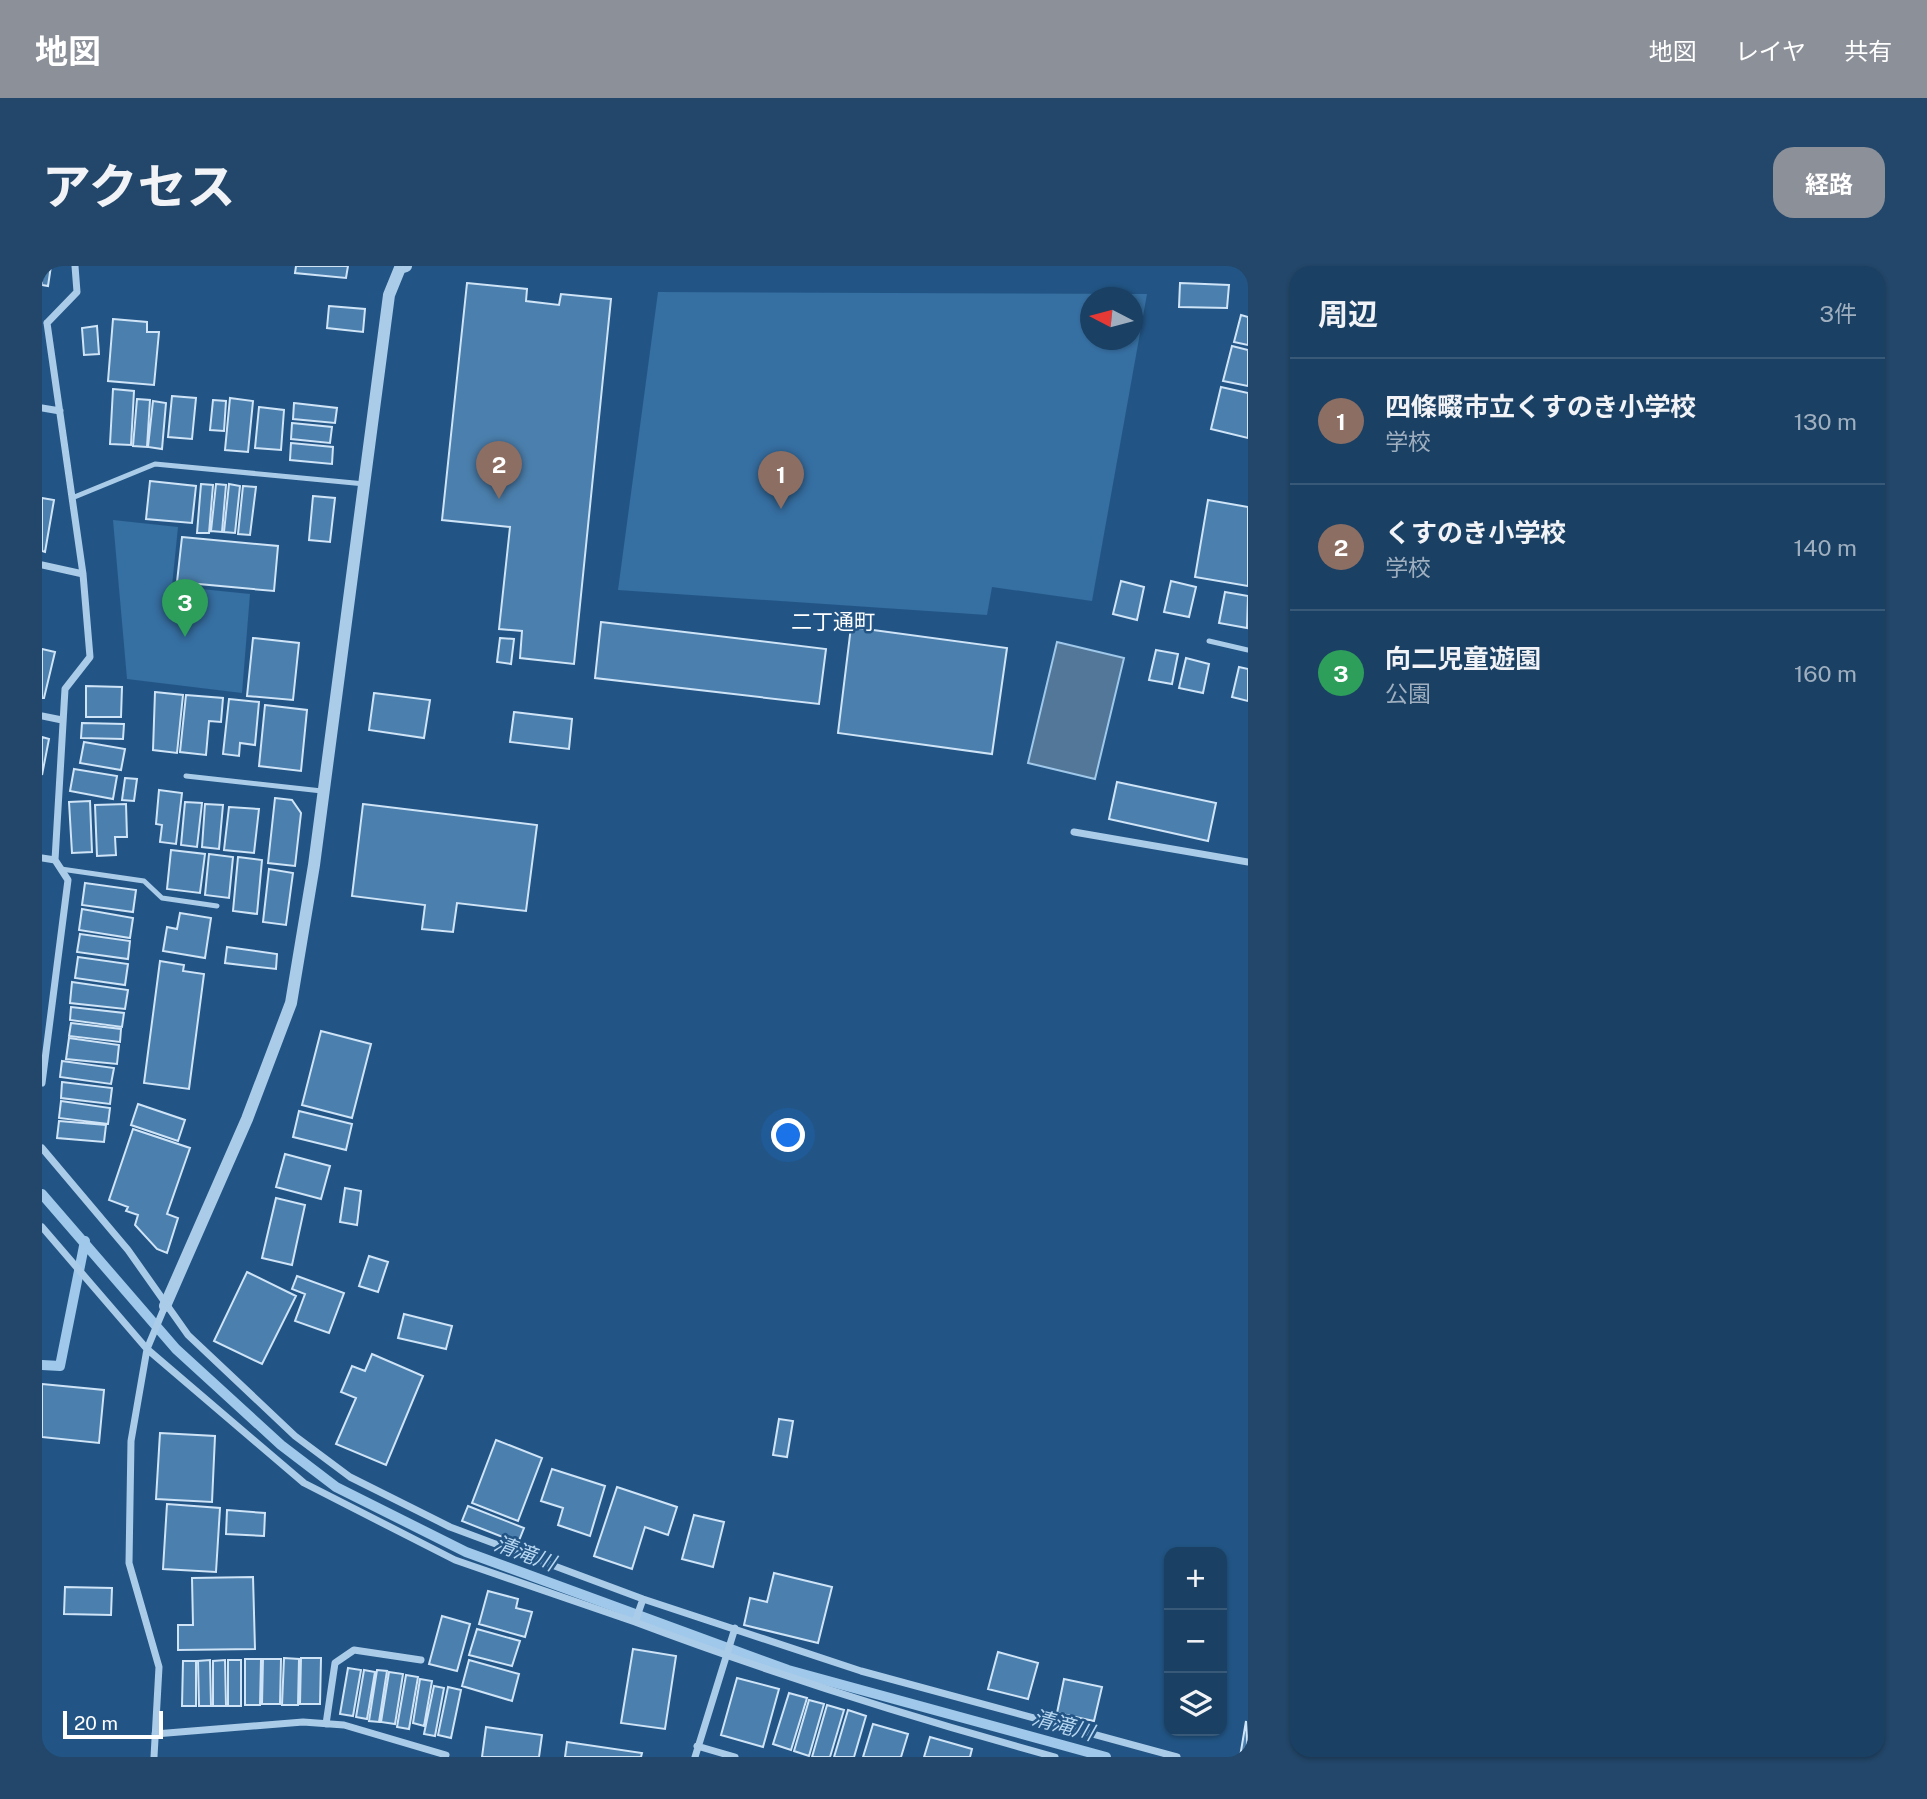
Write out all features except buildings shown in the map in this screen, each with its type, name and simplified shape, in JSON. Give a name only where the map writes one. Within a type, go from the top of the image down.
[{"type":"street","points":[[42,1083],[68,880],[55,860],[65,689],[90,657],[83,573],[45,323],[77,292],[75,266]]},
{"type":"street","points":[[154,1757],[159,1667],[130,1563],[131,1441],[147,1349],[247,1119],[291,1003],[324,791],[389,295],[402,267]]},
{"type":"street","points":[[42,408],[60,411]]},
{"type":"street","points":[[42,565],[83,573]]},
{"type":"street","points":[[42,716],[62,720]]},
{"type":"street","points":[[1073,832],[1248,862]]},
{"type":"street","points":[[42,858],[55,860]]},
{"type":"street","points":[[42,1148],[128,1250],[163,1311],[295,1436],[350,1477],[450,1527],[643,1599],[861,1671],[1177,1757]]},
{"type":"street","points":[[42,1227],[147,1349],[244,1434],[315,1489],[455,1560],[727,1657],[933,1724],[1055,1757]]},
{"type":"street","points":[[635,1622],[643,1599]]},
{"type":"street","points":[[695,1757],[735,1628]]},
{"type":"street","points":[[326,1724],[335,1663],[355,1650],[421,1660]]},
{"type":"street","points":[[155,1734],[303,1722],[344,1725],[446,1755]]},
{"type":"street","points":[[697,1746],[735,1757]]},
{"type":"lane","points":[[72,498],[155,464],[365,484]]},
{"type":"lane","points":[[1209,641],[1248,650]]},
{"type":"lane","points":[[186,776],[324,791]]},
{"type":"lane","points":[[61,869],[144,881],[162,898],[217,906]]},
{"type":"shaded area","points":[[658,292],[1080,294],[1080,350],[1137,350],[1092,601],[992,587],[987,615],[618,590]]},
{"type":"shaded area","points":[[1143,294],[1147,294],[1143,316]]},
{"type":"shaded area","points":[[113,520],[178,527],[172,586],[250,594],[242,693],[127,679]]},
{"type":"shaded area","points":[[1057,642],[1124,658],[1095,779],[1028,763]]},
{"type":"waterway","name":"清滝川","points":[[42,1194],[176,1349],[281,1445],[336,1487],[466,1552],[788,1670],[1106,1757]]},
{"type":"waterway","points":[[42,1365],[60,1366],[85,1241]]},
{"type":"place","name":"くすのき小学校","points":[[499,499]]},
{"type":"place","name":"四條畷市立くすのき小学校","points":[[781,509]]},
{"type":"place","name":"向二児童遊園","points":[[185,637]]},
{"type":"district","name":"二丁通町","points":[[833,621]]}]
